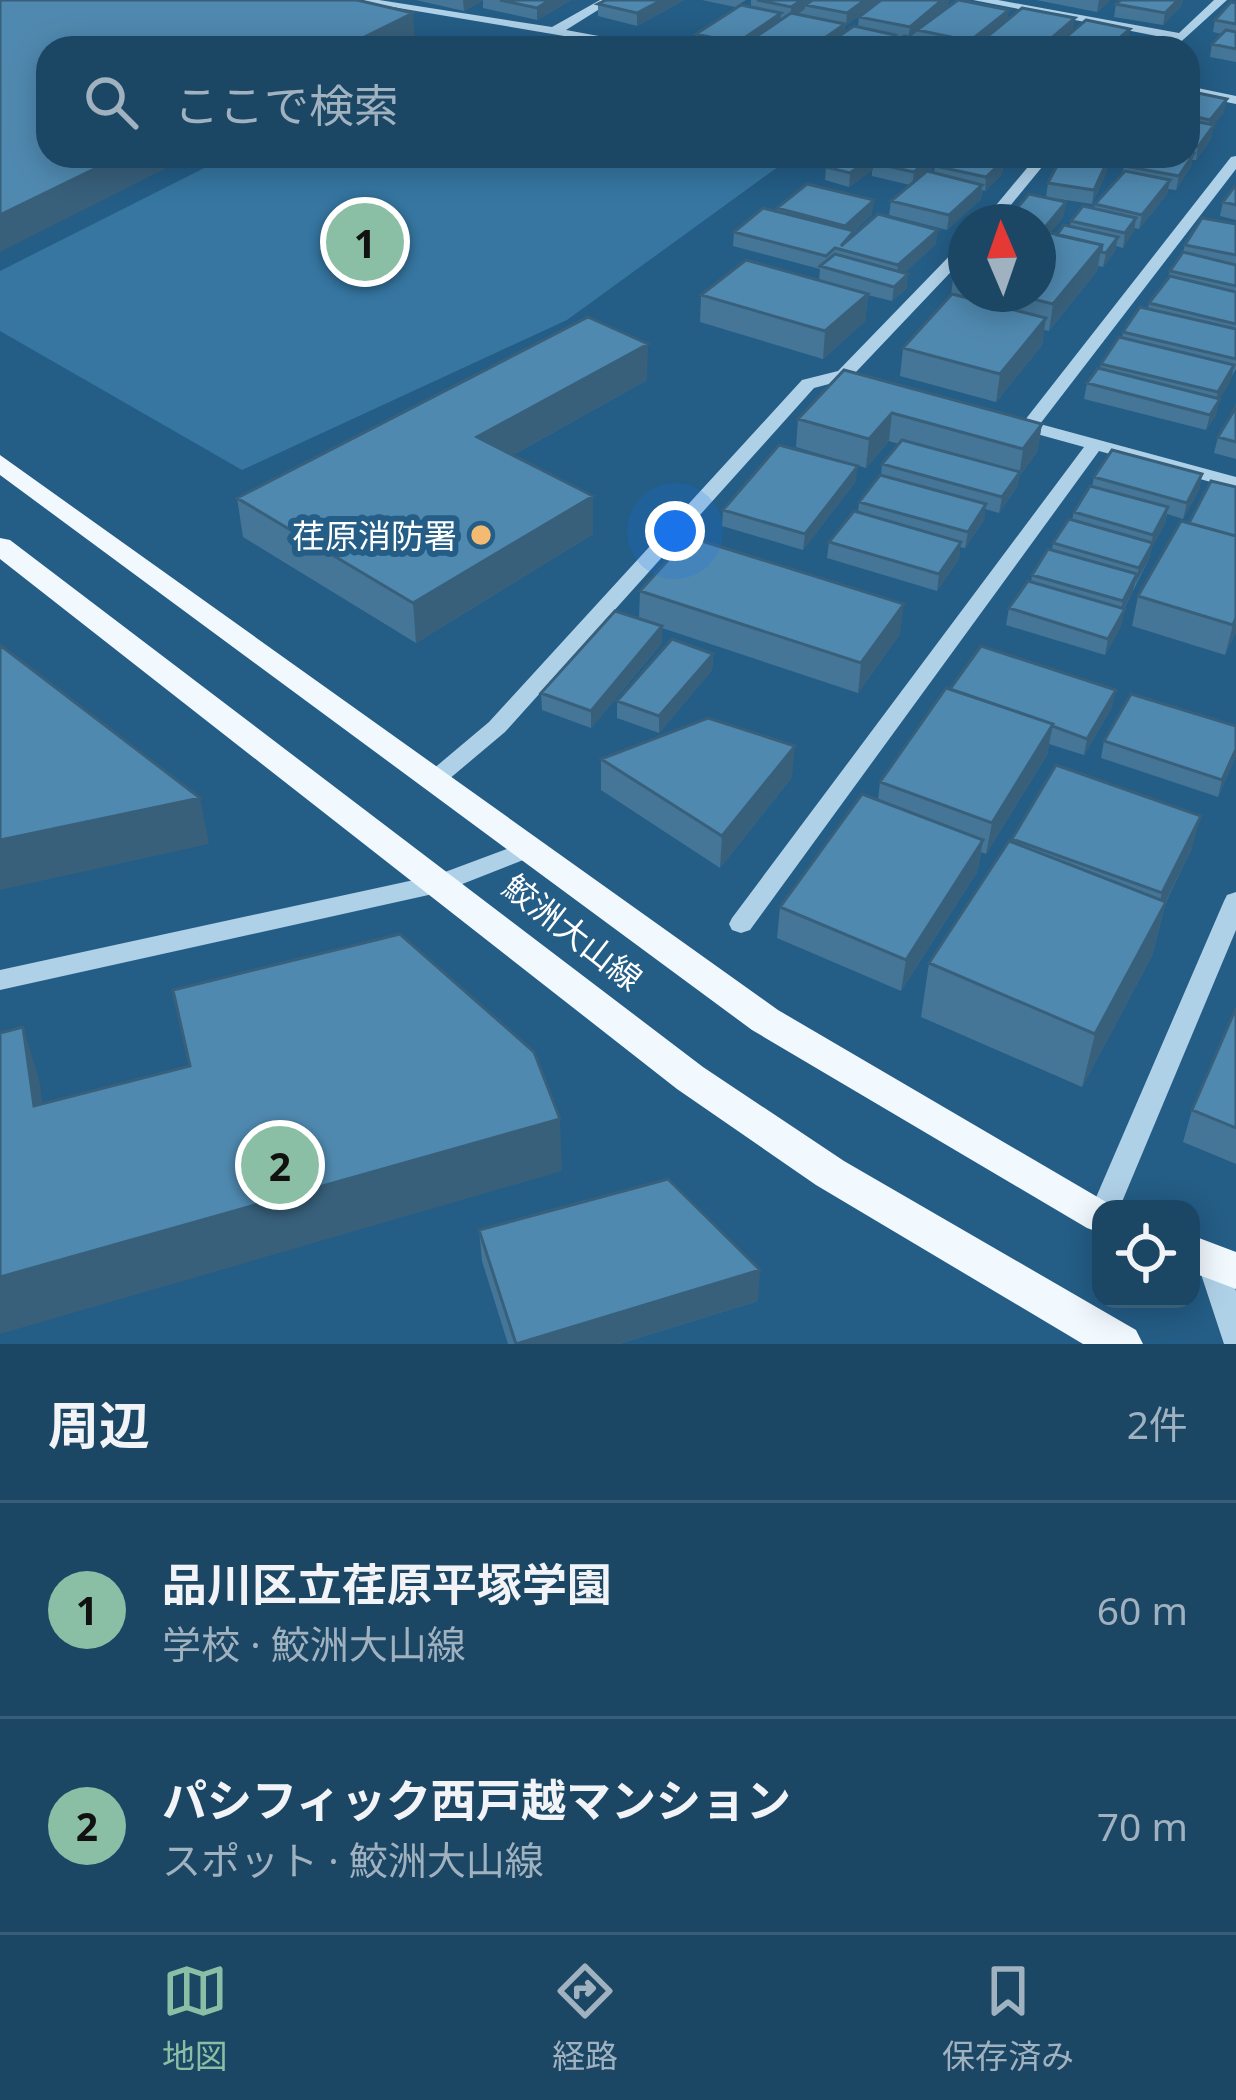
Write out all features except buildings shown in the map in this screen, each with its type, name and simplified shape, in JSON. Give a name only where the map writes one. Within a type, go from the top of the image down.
[{"type":"main road","name":"鮫洲大山線","points":[[0,463],[765,1020],[1092,1206]]},
{"type":"main road","name":"鮫洲大山線","points":[[0,546],[690,1078],[812,1161],[1078,1323],[1121,1344]]},
{"type":"street","points":[[357,0],[585,36]]},
{"type":"street","points":[[555,31],[608,0]]},
{"type":"street","points":[[980,0],[1177,36]]},
{"type":"street","points":[[1183,36],[1221,0]]},
{"type":"street","points":[[1200,93],[1236,100]]},
{"type":"street","points":[[1029,426],[1236,160]]},
{"type":"street","points":[[1004,204],[1034,168]]},
{"type":"street","points":[[1192,218],[1214,223]]},
{"type":"street","points":[[844,375],[948,266]]},
{"type":"street","points":[[434,780],[497,727],[808,384],[844,375],[885,387]]},
{"type":"street","points":[[988,415],[1236,483]]},
{"type":"street","points":[[740,924],[1095,444]]},
{"type":"street","points":[[0,980],[442,883],[528,849]]},
{"type":"street","points":[[1108,1200],[1236,901]]},
{"type":"street","points":[[1213,1262],[1236,1337]]},
{"type":"shaded area","points":[[204,168],[776,168],[567,320],[242,470],[0,331],[0,271]]},
{"type":"place","name":"品川区立荏原平塚学園","points":[[365,242]]},
{"type":"place","name":"荏原消防署","points":[[481,535]]},
{"type":"place","name":"パシフィック西戸越マンション","points":[[280,1165]]}]
